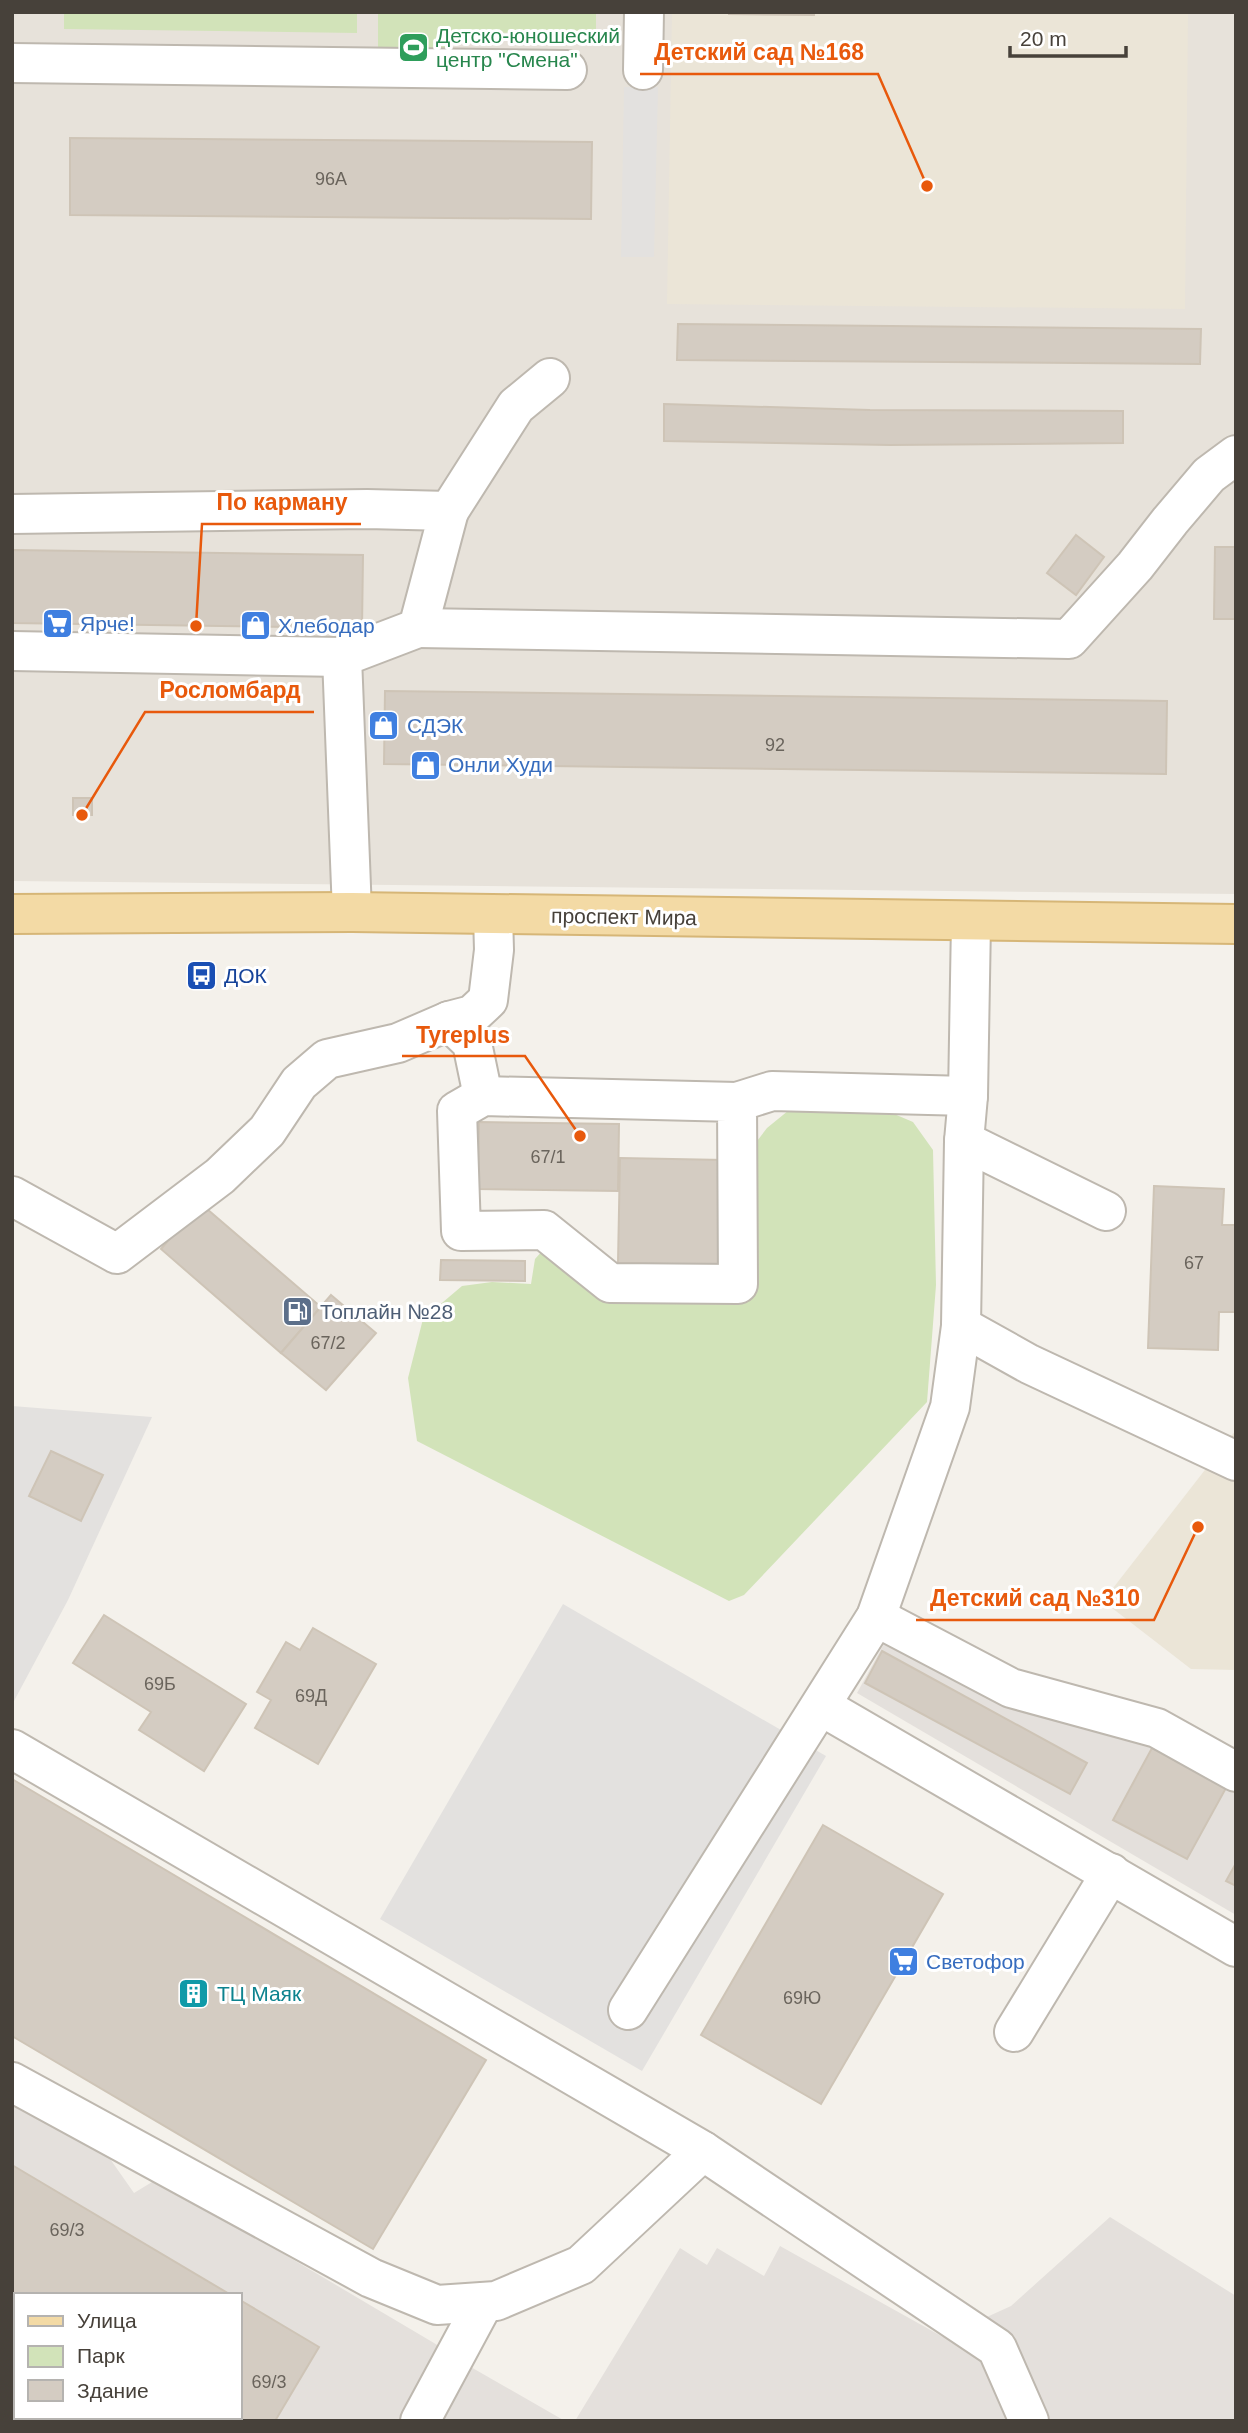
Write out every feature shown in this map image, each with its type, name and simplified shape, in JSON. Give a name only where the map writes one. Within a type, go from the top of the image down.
[{"type":"main road","name":"проспект Мира","points":[[12,914],[352,912],[1236,924]]},
{"type":"lane","points":[[643,70],[644,12]]},
{"type":"lane","points":[[12,63],[566,69]]},
{"type":"lane","points":[[418,628],[449,511],[516,406],[550,378]]},
{"type":"lane","points":[[12,651],[342,657],[418,628],[1069,639],[1135,566],[1209,475],[1236,456]]},
{"type":"lane","points":[[12,514],[368,509],[449,511]]},
{"type":"lane","points":[[342,657],[352,912]]},
{"type":"lane","points":[[12,1196],[117,1254],[220,1176],[267,1131],[299,1083],[327,1059],[398,1043],[449,1021],[472,1015],[488,1000],[494,950],[494,915]]},
{"type":"lane","points":[[628,2010],[876,1617],[950,1407],[961,1326],[971,922]]},
{"type":"lane","points":[[449,1021],[472,1043],[483,1096]]},
{"type":"lane","points":[[737,1102],[738,1284],[610,1283],[544,1230],[461,1231],[457,1111],[483,1096],[737,1102],[772,1091],[968,1096]]},
{"type":"lane","points":[[964,1141],[1107,1211]]},
{"type":"lane","points":[[961,1326],[1029,1364],[1236,1461]]},
{"type":"lane","points":[[876,1617],[1011,1688],[1157,1728],[1236,1772]]},
{"type":"lane","points":[[821,1706],[1236,1947]]},
{"type":"lane","points":[[12,1749],[703,2151],[997,2348],[1029,2421]]},
{"type":"lane","points":[[1014,2032],[1111,1873]]},
{"type":"lane","points":[[12,2082],[371,2278],[437,2305],[496,2301],[581,2265],[703,2151]]},
{"type":"lane","points":[[419,2421],[484,2302]]},
{"type":"shaded area","points":[[12,12],[1236,12],[1236,894],[12,881]]},
{"type":"shaded area","points":[[672,12],[1188,12],[1185,309],[667,304]]},
{"type":"shaded area","points":[[624,87],[658,87],[654,257],[621,257]]},
{"type":"shaded area","points":[[12,1406],[152,1417],[68,1600],[14,1701],[12,1700]]},
{"type":"shaded area","points":[[1236,1430],[1236,1670],[1191,1669],[1103,1601]]},
{"type":"shaded area","points":[[563,1604],[826,1756],[642,2071],[380,1919]]},
{"type":"shaded area","points":[[885,1642],[1151,1736],[1236,1783],[1236,1915],[857,1693]]},
{"type":"shaded area","points":[[12,2097],[101,2146],[134,2193],[157,2179],[565,2421],[12,2421]]},
{"type":"shaded area","points":[[1110,2217],[1236,2296],[1236,2421],[575,2421],[680,2248],[707,2265],[717,2248],[764,2276],[780,2246],[943,2337],[1011,2306]]},
{"type":"green space","points":[[64,12],[357,12],[357,33],[64,29]]},
{"type":"green space","name":"Детско-юношеский центр \"Смена\"","points":[[378,12],[596,12],[596,34],[448,32],[447,62],[378,61]]},
{"type":"green space","points":[[873,1105],[913,1122],[933,1150],[936,1285],[927,1402],[744,1595],[729,1601],[417,1441],[408,1378],[423,1319],[462,1286],[492,1282],[531,1284],[535,1259],[544,1249],[604,1300],[751,1298],[751,1149],[767,1128],[794,1106]]},
{"type":"building","points":[[814,12],[814,15],[729,14]]},
{"type":"building","points":[[70,138],[592,142],[591,219],[70,215]]},
{"type":"building","points":[[678,324],[1201,329],[1200,364],[677,360]]},
{"type":"building","points":[[664,404],[870,410],[1123,411],[1123,443],[890,445],[664,441]]},
{"type":"building","points":[[1076,535],[1104,557],[1076,595],[1047,573]]},
{"type":"building","points":[[1215,547],[1236,547],[1236,619],[1214,619]]},
{"type":"building","points":[[12,550],[363,555],[362,628],[12,623]]},
{"type":"building","points":[[385,691],[1167,701],[1166,774],[384,764]]},
{"type":"building","points":[[73,798],[92,798],[92,815],[73,815]]},
{"type":"building","points":[[479,1122],[619,1124],[618,1191],[478,1189]]},
{"type":"building","points":[[620,1158],[724,1160],[723,1265],[618,1263]]},
{"type":"building","points":[[1154,1186],[1224,1189],[1222,1225],[1236,1225],[1235,1312],[1219,1312],[1218,1350],[1148,1348]]},
{"type":"building","points":[[200,1203],[321,1307],[281,1353],[161,1249]]},
{"type":"building","points":[[441,1260],[525,1261],[525,1281],[440,1280]]},
{"type":"building","points":[[331,1295],[376,1333],[326,1390],[281,1353]]},
{"type":"building","points":[[51,1451],[103,1475],[81,1521],[29,1496]]},
{"type":"building","points":[[104,1615],[246,1704],[204,1771],[139,1730],[151,1712],[73,1663]]},
{"type":"building","points":[[313,1628],[376,1664],[318,1764],[255,1728],[271,1700],[257,1692],[286,1642],[300,1650]]},
{"type":"building","points":[[882,1651],[1087,1763],[1070,1794],[865,1683]]},
{"type":"building","points":[[1152,1748],[1226,1788],[1187,1859],[1113,1820]]},
{"type":"building","name":"ТЦ Маяк","points":[[12,1779],[486,2060],[373,2249],[12,2036]]},
{"type":"building","points":[[823,1825],[943,1894],[821,2104],[701,2035]]},
{"type":"building","points":[[1236,1863],[1236,1886],[1226,1881]]},
{"type":"building","points":[[12,2165],[228,2293],[14,2293],[12,2418]]},
{"type":"building","points":[[242,2301],[319,2347],[275,2421],[30,2419],[242,2419]]},
{"type":"place","name":"Детско-юношеский центр \"Смена\"","points":[[413,48]]},
{"type":"place","name":"Детский сад №168","points":[[927,186]]},
{"type":"place","name":"Ярче!","points":[[57,624]]},
{"type":"place","name":"По карману","points":[[196,626]]},
{"type":"place","name":"Хлебодар","points":[[255,626]]},
{"type":"place","name":"СДЭК","points":[[384,726]]},
{"type":"place","name":"Онли Худи","points":[[425,765]]},
{"type":"place","name":"Росломбард","points":[[82,815]]},
{"type":"place","name":"ДОК","points":[[201,976]]},
{"type":"place","name":"Tyreplus","points":[[580,1136]]},
{"type":"place","name":"Топлайн №28","points":[[297,1312]]},
{"type":"place","name":"Детский сад №310","points":[[1198,1527]]},
{"type":"place","name":"Светофор","points":[[903,1962]]},
{"type":"place","name":"ТЦ Маяк","points":[[194,1994]]}]
